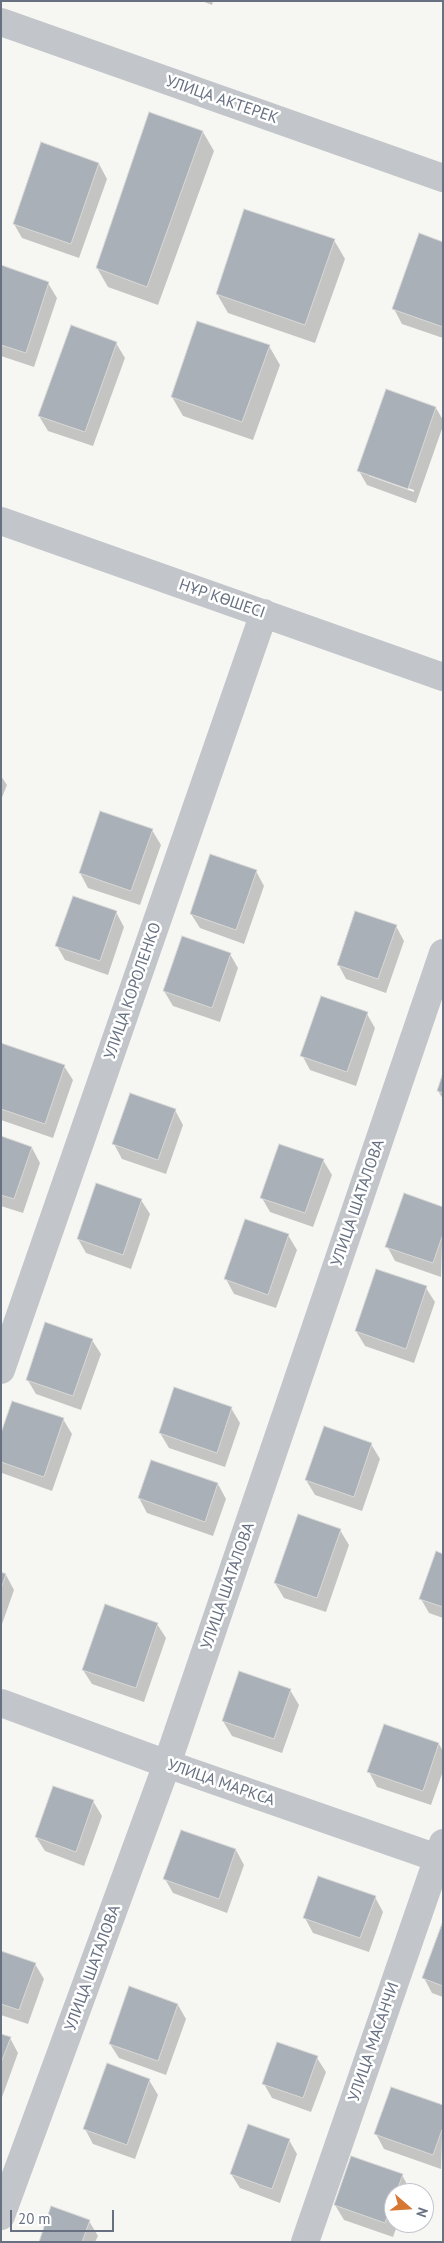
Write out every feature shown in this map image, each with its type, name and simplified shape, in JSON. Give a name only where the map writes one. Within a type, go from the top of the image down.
[{"type":"street","name":"УЛИЦА АКТЕРЕК","points":[[1,22],[443,178]]},
{"type":"street","name":"НҰР КӨШЕСІ","points":[[1,522],[443,677]]},
{"type":"street","name":"УЛИЦА КОРОЛЕНКО","points":[[1,1370],[264,613]]},
{"type":"street","name":"УЛИЦА ШАТАЛОВА","points":[[1,2216],[168,1764],[443,952]]},
{"type":"street","name":"УЛИЦА МАРКСА","points":[[1,1703],[168,1764],[441,1854]]},
{"type":"street","name":"УЛИЦА МАСАНЧИ","points":[[305,2242],[441,1854]]},
{"type":"building","points":[[149,112],[203,131],[147,287],[96,268]]},
{"type":"building","points":[[41,142],[99,163],[71,244],[13,224]]},
{"type":"building","points":[[244,209],[335,239],[305,325],[216,294]]},
{"type":"building","points":[[419,233],[443,242],[443,327],[392,309]]},
{"type":"building","points":[[1,265],[49,282],[26,353],[1,345]]},
{"type":"building","points":[[197,321],[270,345],[242,422],[171,397]]},
{"type":"building","points":[[71,325],[117,342],[85,432],[38,416]]},
{"type":"building","points":[[386,389],[436,407],[408,489],[357,471]]},
{"type":"building","points":[[100,811],[153,829],[131,891],[79,873]]},
{"type":"building","points":[[210,854],[257,870],[236,930],[190,914]]},
{"type":"building","points":[[73,896],[117,911],[100,961],[55,946]]},
{"type":"building","points":[[355,911],[397,925],[378,979],[337,965]]},
{"type":"building","points":[[182,936],[231,953],[212,1008],[163,991]]},
{"type":"building","points":[[321,996],[368,1012],[347,1072],[300,1056]]},
{"type":"building","points":[[1,1043],[65,1065],[45,1124],[1,1109]]},
{"type":"building","points":[[443,1073],[443,1093],[437,1091]]},
{"type":"building","points":[[130,1093],[176,1109],[158,1160],[112,1144]]},
{"type":"building","points":[[1,1136],[32,1147],[14,1199],[1,1195]]},
{"type":"building","points":[[279,1144],[324,1159],[305,1213],[260,1198]]},
{"type":"building","points":[[96,1183],[142,1199],[123,1255],[77,1239]]},
{"type":"building","points":[[404,1193],[443,1207],[443,1234],[433,1263],[385,1247]]},
{"type":"building","points":[[245,1219],[289,1234],[268,1295],[224,1279]]},
{"type":"building","points":[[376,1269],[427,1286],[406,1349],[355,1331]]},
{"type":"building","points":[[45,1322],[93,1339],[73,1396],[26,1380]]},
{"type":"building","points":[[174,1387],[232,1407],[217,1453],[159,1433]]},
{"type":"building","points":[[12,1401],[64,1418],[44,1477],[1,1462],[1,1433]]},
{"type":"building","points":[[324,1426],[372,1443],[354,1497],[305,1480]]},
{"type":"building","points":[[151,1460],[218,1483],[205,1522],[138,1498]]},
{"type":"building","points":[[298,1514],[341,1529],[317,1598],[274,1583]]},
{"type":"building","points":[[436,1551],[443,1554],[443,1607],[419,1599]]},
{"type":"building","points":[[1,1572],[6,1574],[1,1589]]},
{"type":"building","points":[[105,1604],[158,1623],[136,1688],[82,1670]]},
{"type":"building","points":[[239,1671],[291,1689],[274,1739],[222,1721]]},
{"type":"building","points":[[384,1724],[439,1743],[423,1791],[367,1772]]},
{"type":"building","points":[[53,1786],[94,1800],[76,1852],[35,1837]]},
{"type":"building","points":[[181,1830],[236,1849],[219,1899],[163,1879]]},
{"type":"building","points":[[318,1876],[376,1896],[360,1938],[303,1918]]},
{"type":"building","points":[[443,1921],[443,1986],[422,1978]]},
{"type":"building","points":[[1,1951],[36,1963],[19,2010],[1,2004]]},
{"type":"building","points":[[129,1986],[178,2004],[158,2061],[109,2044]]},
{"type":"building","points":[[1,2034],[11,2037],[1,2063]]},
{"type":"building","points":[[277,2042],[318,2056],[303,2098],[262,2084]]},
{"type":"building","points":[[107,2063],[150,2079],[127,2145],[83,2129]]},
{"type":"building","points":[[391,2087],[443,2105],[443,2127],[433,2155],[374,2134]]},
{"type":"building","points":[[248,2124],[290,2139],[272,2189],[230,2174]]},
{"type":"building","points":[[351,2156],[403,2174],[400,2183],[384,2183],[384,2223],[334,2205]]},
{"type":"building","points":[[51,2206],[90,2220],[82,2242],[39,2242]]}]
